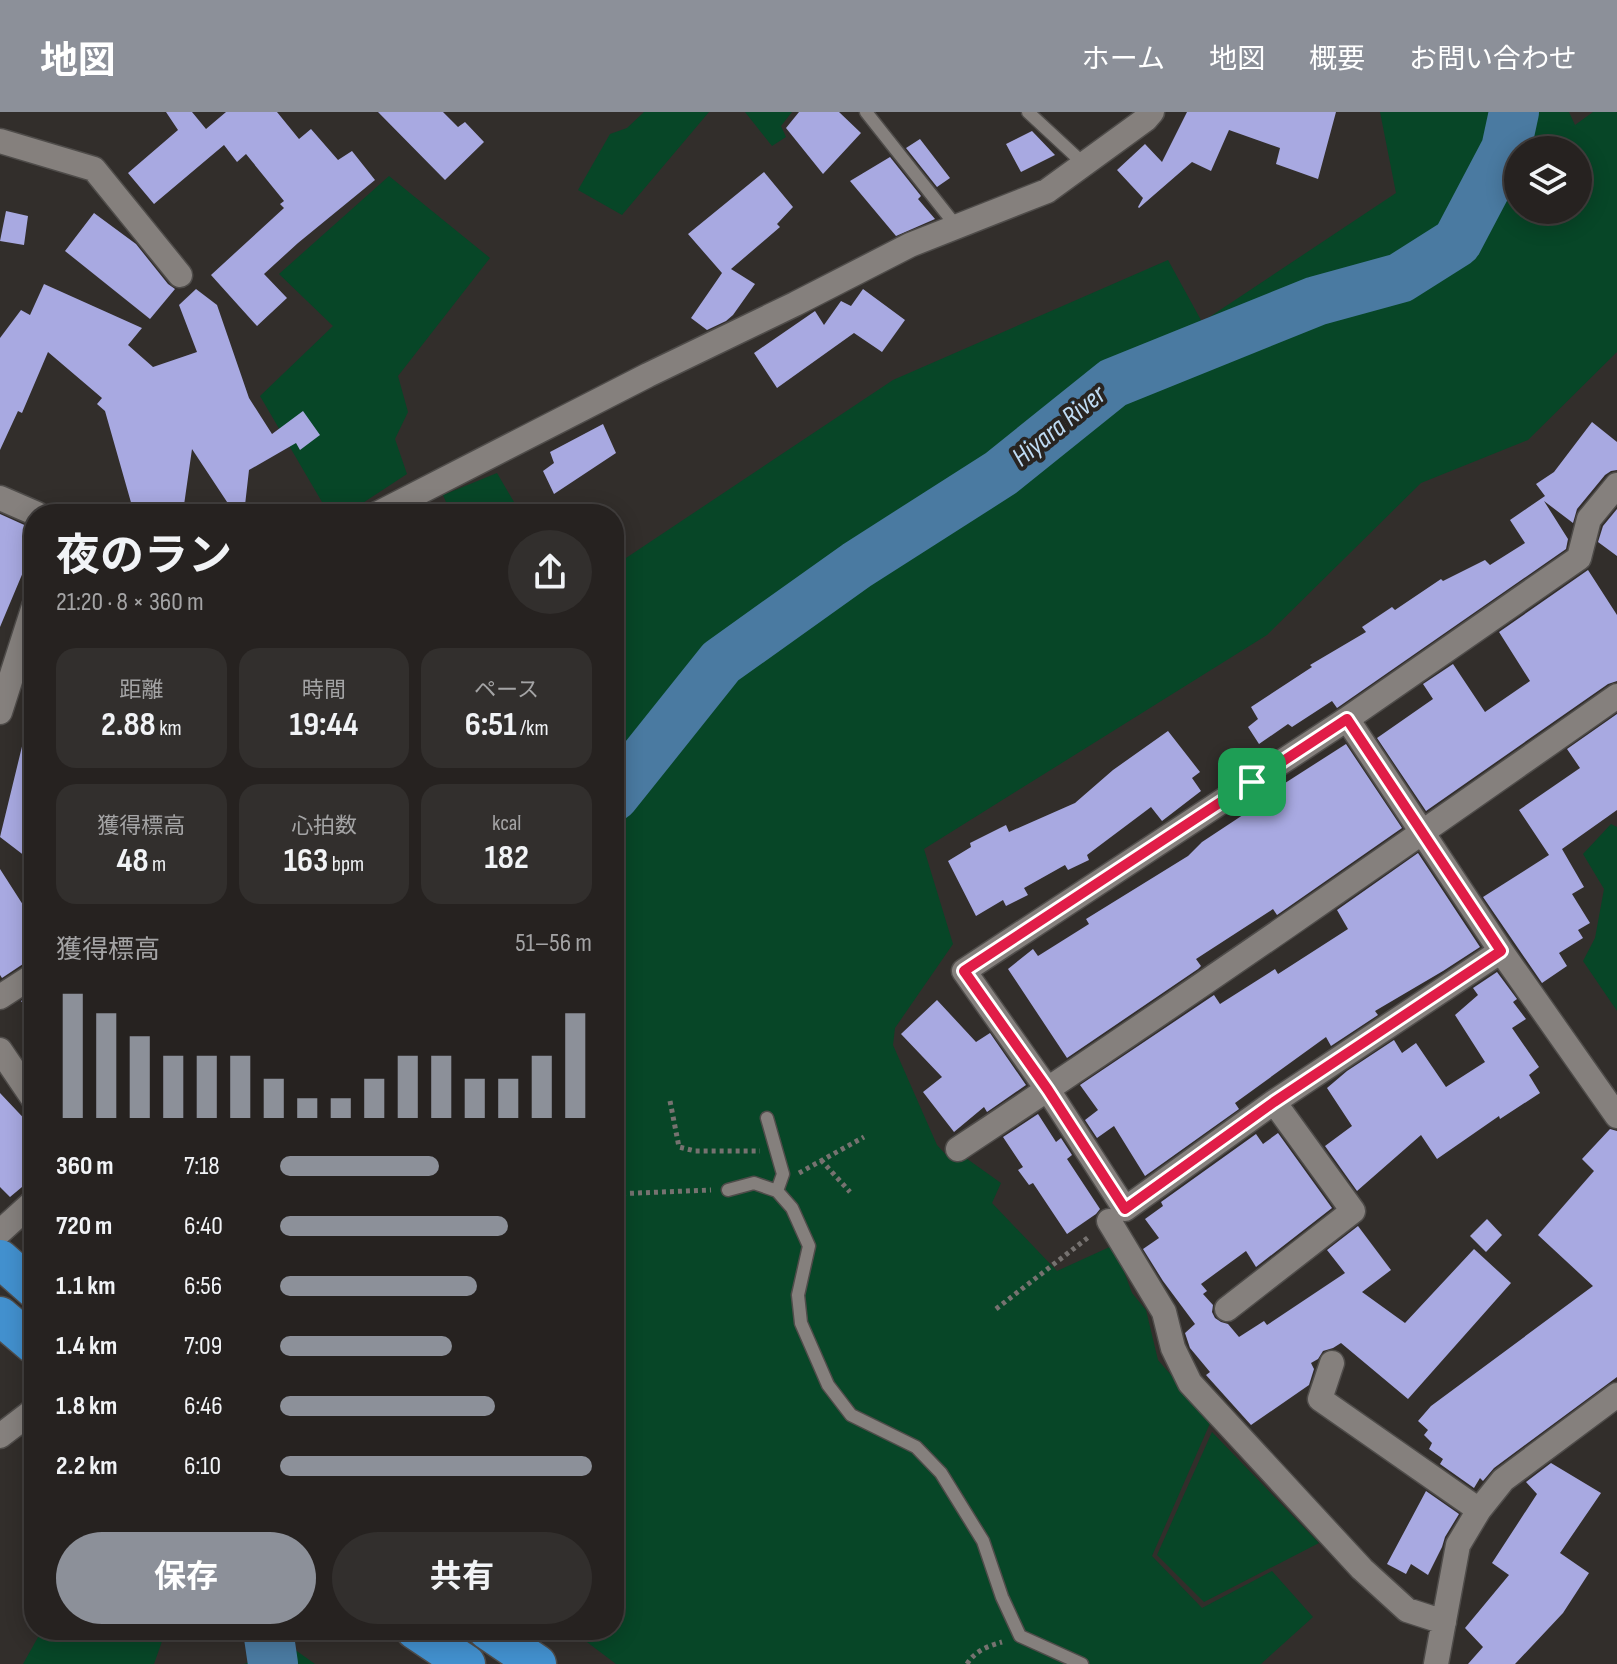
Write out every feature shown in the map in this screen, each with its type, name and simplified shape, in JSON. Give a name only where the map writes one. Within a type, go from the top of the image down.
[{"type":"highway","points":[[0,1259],[24,1280]]},
{"type":"highway","points":[[0,1316],[24,1336]]},
{"type":"highway","points":[[430,1640],[466,1664]]},
{"type":"highway","points":[[502,1640],[537,1664]]},
{"type":"street","points":[[396,504],[910,245],[1047,191],[1152,112]]},
{"type":"street","points":[[0,141],[94,169],[180,275]]},
{"type":"street","points":[[1501,951],[1274,1102],[1125,1209],[1048,1090],[964,971],[1347,719],[1579,558],[1589,519],[1617,485]]},
{"type":"street","points":[[0,498],[24,508]]},
{"type":"street","points":[[0,712],[24,637]]},
{"type":"street","points":[[958,1149],[1423,833],[1617,696]]},
{"type":"street","points":[[1347,719],[1501,951],[1617,1116]]},
{"type":"street","points":[[0,997],[24,981]]},
{"type":"street","points":[[0,1050],[24,1085]]},
{"type":"street","points":[[1227,1309],[1353,1211],[1274,1102]]},
{"type":"street","points":[[0,1232],[24,1210]]},
{"type":"street","points":[[1109,1221],[1164,1312],[1173,1348],[1190,1383],[1362,1569],[1407,1610],[1444,1622]]},
{"type":"street","points":[[1332,1363],[1320,1399],[1479,1510]]},
{"type":"street","points":[[1436,1664],[1458,1545],[1479,1510],[1503,1480],[1617,1395]]},
{"type":"street","points":[[0,1436],[24,1418]]},
{"type":"lane","points":[[866,112],[957,227]]},
{"type":"lane","points":[[1028,112],[1084,164]]},
{"type":"lane","points":[[767,1118],[783,1174],[777,1191]]},
{"type":"lane","points":[[728,1190],[754,1183],[777,1191],[792,1208],[809,1246],[798,1295],[801,1323],[828,1385],[851,1415],[916,1447],[941,1473],[983,1541],[1002,1597],[1020,1636],[1082,1664]]},
{"type":"path","points":[[670,1101],[679,1147],[695,1151],[777,1151]]},
{"type":"path","points":[[783,1174],[794,1176],[864,1137]]},
{"type":"path","points":[[821,1160],[850,1192]]},
{"type":"path","points":[[624,1194],[728,1190]]},
{"type":"path","points":[[996,1309],[1109,1221]]},
{"type":"path","points":[[967,1664],[985,1647],[1020,1636]]},
{"type":"green space","points":[[644,112],[709,112],[622,215],[578,190],[610,134],[627,128]]},
{"type":"green space","points":[[745,112],[792,112],[781,126],[786,137],[772,146]]},
{"type":"green space","points":[[1380,112],[1569,112],[1575,125],[1593,112],[1617,112],[1617,352],[1528,440],[1421,483],[1267,635],[924,849],[953,944],[895,1028],[893,1045],[937,1145],[947,1156],[963,1156],[1001,1183],[992,1203],[1057,1271],[1114,1245],[1132,1293],[1146,1310],[1158,1360],[1211,1421],[1152,1556],[1202,1608],[1272,1571],[1313,1617],[1261,1664],[616,1664],[584,1640],[624,1640],[624,559],[893,380],[1168,260],[1202,322],[1396,193]]},
{"type":"green space","points":[[389,176],[490,258],[398,376],[408,412],[395,439],[407,474],[361,504],[323,504],[260,396],[333,326],[279,274]]},
{"type":"green space","points":[[497,473],[515,504],[447,504],[443,495]]},
{"type":"green space","points":[[1611,824],[1617,827],[1617,1011],[1583,961],[1595,938],[1604,889],[1583,854]]},
{"type":"green space","points":[[1212,1432],[1319,1543],[1204,1602],[1157,1555]]},
{"type":"green space","points":[[36,1640],[162,1640],[154,1664],[23,1664]]},
{"type":"green space","points":[[294,1649],[315,1664],[244,1664]]},
{"type":"building","points":[[166,112],[192,112],[206,129],[226,112],[277,112],[299,139],[311,129],[338,160],[352,151],[375,180],[264,274],[287,298],[257,326],[211,275],[284,208],[280,204],[284,201],[246,154],[237,162],[224,145],[154,204],[128,173],[178,130]]},
{"type":"building","points":[[378,112],[443,112],[458,127],[465,122],[484,142],[445,180]]},
{"type":"building","points":[[799,112],[839,112],[861,133],[823,174],[786,128]]},
{"type":"building","points":[[1187,112],[1336,112],[1318,179],[1276,164],[1280,148],[1229,130],[1211,171],[1192,162],[1139,208],[1143,198],[1117,170],[1145,144],[1162,162]]},
{"type":"building","points":[[1032,131],[1055,155],[1021,172],[1006,144]]},
{"type":"building","points":[[920,139],[950,178],[937,187],[906,148]]},
{"type":"building","points":[[890,157],[935,219],[896,236],[850,181]]},
{"type":"building","points":[[764,172],[793,207],[777,224],[780,227],[731,269],[755,284],[733,315],[707,330],[691,318],[722,273],[688,234]]},
{"type":"building","points":[[6,211],[28,216],[24,245],[0,241]]},
{"type":"building","points":[[94,213],[136,244],[175,289],[150,319],[65,251]]},
{"type":"building","points":[[44,284],[142,328],[128,345],[153,367],[197,352],[179,305],[196,289],[217,305],[249,398],[272,434],[303,411],[320,435],[300,450],[296,443],[249,470],[245,504],[228,504],[192,449],[184,504],[131,504],[105,411],[97,404],[102,398],[48,352],[22,413],[18,411],[0,450],[0,338],[21,310],[30,315]]},
{"type":"building","points":[[863,289],[905,320],[882,352],[854,333],[777,388],[754,353],[815,311],[824,325],[841,301],[851,306]]},
{"type":"building","points":[[1592,422],[1617,442],[1617,470],[1605,475],[1577,509],[1573,523],[1544,501],[1568,539],[1566,549],[1337,708],[1332,701],[1292,727],[1288,724],[1259,744],[1248,727],[1258,719],[1251,707],[1312,667],[1310,665],[1366,632],[1362,627],[1392,607],[1395,610],[1441,579],[1443,581],[1485,560],[1490,565],[1525,543],[1510,520],[1545,496],[1536,484],[1554,472]]},
{"type":"building","points":[[603,424],[616,453],[554,494],[543,471],[554,463],[550,452]]},
{"type":"building","points":[[1617,509],[1617,556],[1598,542],[1603,526]]},
{"type":"building","points":[[0,514],[24,525],[24,570],[0,627]]},
{"type":"building","points":[[1588,570],[1617,615],[1617,681],[1608,684],[1426,811],[1377,738],[1433,699],[1423,684],[1453,664],[1485,712],[1530,681],[1499,632]]},
{"type":"building","points":[[1617,714],[1617,810],[1562,849],[1584,887],[1572,894],[1590,923],[1578,930],[1583,938],[1559,953],[1567,966],[1542,983],[1483,897],[1549,855],[1519,810],[1580,768],[1567,749]]},
{"type":"building","points":[[1168,731],[1200,772],[1192,778],[1201,791],[1162,821],[1151,807],[1087,855],[1089,860],[1068,870],[1065,865],[1024,888],[1028,895],[1006,906],[1003,900],[976,916],[948,861],[971,847],[970,843],[1006,825],[1009,832],[1075,803],[1113,770]]},
{"type":"building","points":[[24,738],[24,855],[0,837]]},
{"type":"building","points":[[1346,744],[1402,828],[1277,915],[1273,909],[1196,959],[1201,966],[1198,969],[1067,1058],[1008,969],[1033,949],[1038,956],[1089,924],[1086,919],[1188,856],[1202,842],[1273,795],[1271,792]]},
{"type":"building","points":[[1418,853],[1480,947],[1375,1011],[1378,1015],[1331,1046],[1326,1037],[1235,1103],[1239,1109],[1145,1176],[1114,1126],[1097,1138],[1085,1120],[1098,1110],[1080,1085],[1214,995],[1220,1004],[1275,969],[1278,974],[1348,929],[1337,910]]},
{"type":"building","points":[[0,869],[24,906],[24,963],[2,978]]},
{"type":"building","points":[[1497,972],[1517,999],[1513,1002],[1526,1019],[1512,1028],[1539,1067],[1529,1075],[1540,1093],[1500,1119],[1499,1116],[1437,1159],[1421,1135],[1357,1191],[1325,1146],[1352,1126],[1327,1088],[1394,1040],[1402,1053],[1416,1043],[1446,1087],[1485,1062],[1455,1015],[1478,995],[1473,988]]},
{"type":"building","points":[[937,1000],[976,1042],[990,1033],[1026,1085],[987,1112],[984,1107],[954,1132],[923,1092],[942,1077],[901,1034]]},
{"type":"building","points":[[0,1093],[24,1118],[24,1185],[10,1197],[0,1187]]},
{"type":"building","points":[[1038,1114],[1056,1142],[1061,1138],[1072,1155],[1067,1159],[1100,1209],[1067,1234],[1033,1183],[1029,1185],[1018,1170],[1023,1167],[1003,1137]]},
{"type":"building","points":[[1610,1129],[1617,1131],[1617,1377],[1494,1468],[1483,1481],[1480,1478],[1474,1488],[1440,1464],[1443,1459],[1429,1449],[1432,1443],[1424,1435],[1428,1430],[1418,1421],[1431,1406],[1593,1286],[1538,1235],[1594,1171],[1582,1159]]},
{"type":"building","points":[[1278,1133],[1332,1208],[1256,1267],[1246,1251],[1201,1284],[1207,1291],[1203,1294],[1213,1305],[1215,1318],[1228,1324],[1239,1337],[1264,1321],[1267,1325],[1345,1273],[1327,1250],[1358,1226],[1391,1270],[1362,1292],[1405,1323],[1474,1249],[1511,1283],[1408,1399],[1341,1343],[1323,1351],[1311,1363],[1314,1369],[1309,1385],[1251,1425],[1206,1375],[1210,1372],[1190,1348],[1185,1333],[1195,1324],[1143,1249],[1159,1238],[1145,1219],[1163,1206],[1161,1202],[1256,1134],[1263,1144]]},
{"type":"building","points":[[1487,1219],[1502,1235],[1486,1252],[1470,1236]]},
{"type":"building","points":[[1551,1463],[1601,1493],[1560,1553],[1589,1573],[1563,1613],[1515,1664],[1468,1664],[1483,1647],[1465,1628],[1509,1575],[1492,1563],[1537,1494],[1526,1482]]},
{"type":"building","points":[[1426,1491],[1459,1514],[1428,1575],[1411,1564],[1406,1574],[1387,1564]]},
{"type":"waterway","name":"Hiyara River","points":[[624,783],[721,662],[857,565],[1001,473],[1113,383],[1316,301],[1400,278],[1457,242],[1506,149],[1514,112]]},
{"type":"waterway","name":"Hiyara River","points":[[269,1640],[273,1664]]},
{"type":"route","points":[[1347,719],[1501,951],[1274,1102],[1125,1209],[1048,1090],[964,971],[1252,782],[1347,719]]}]
